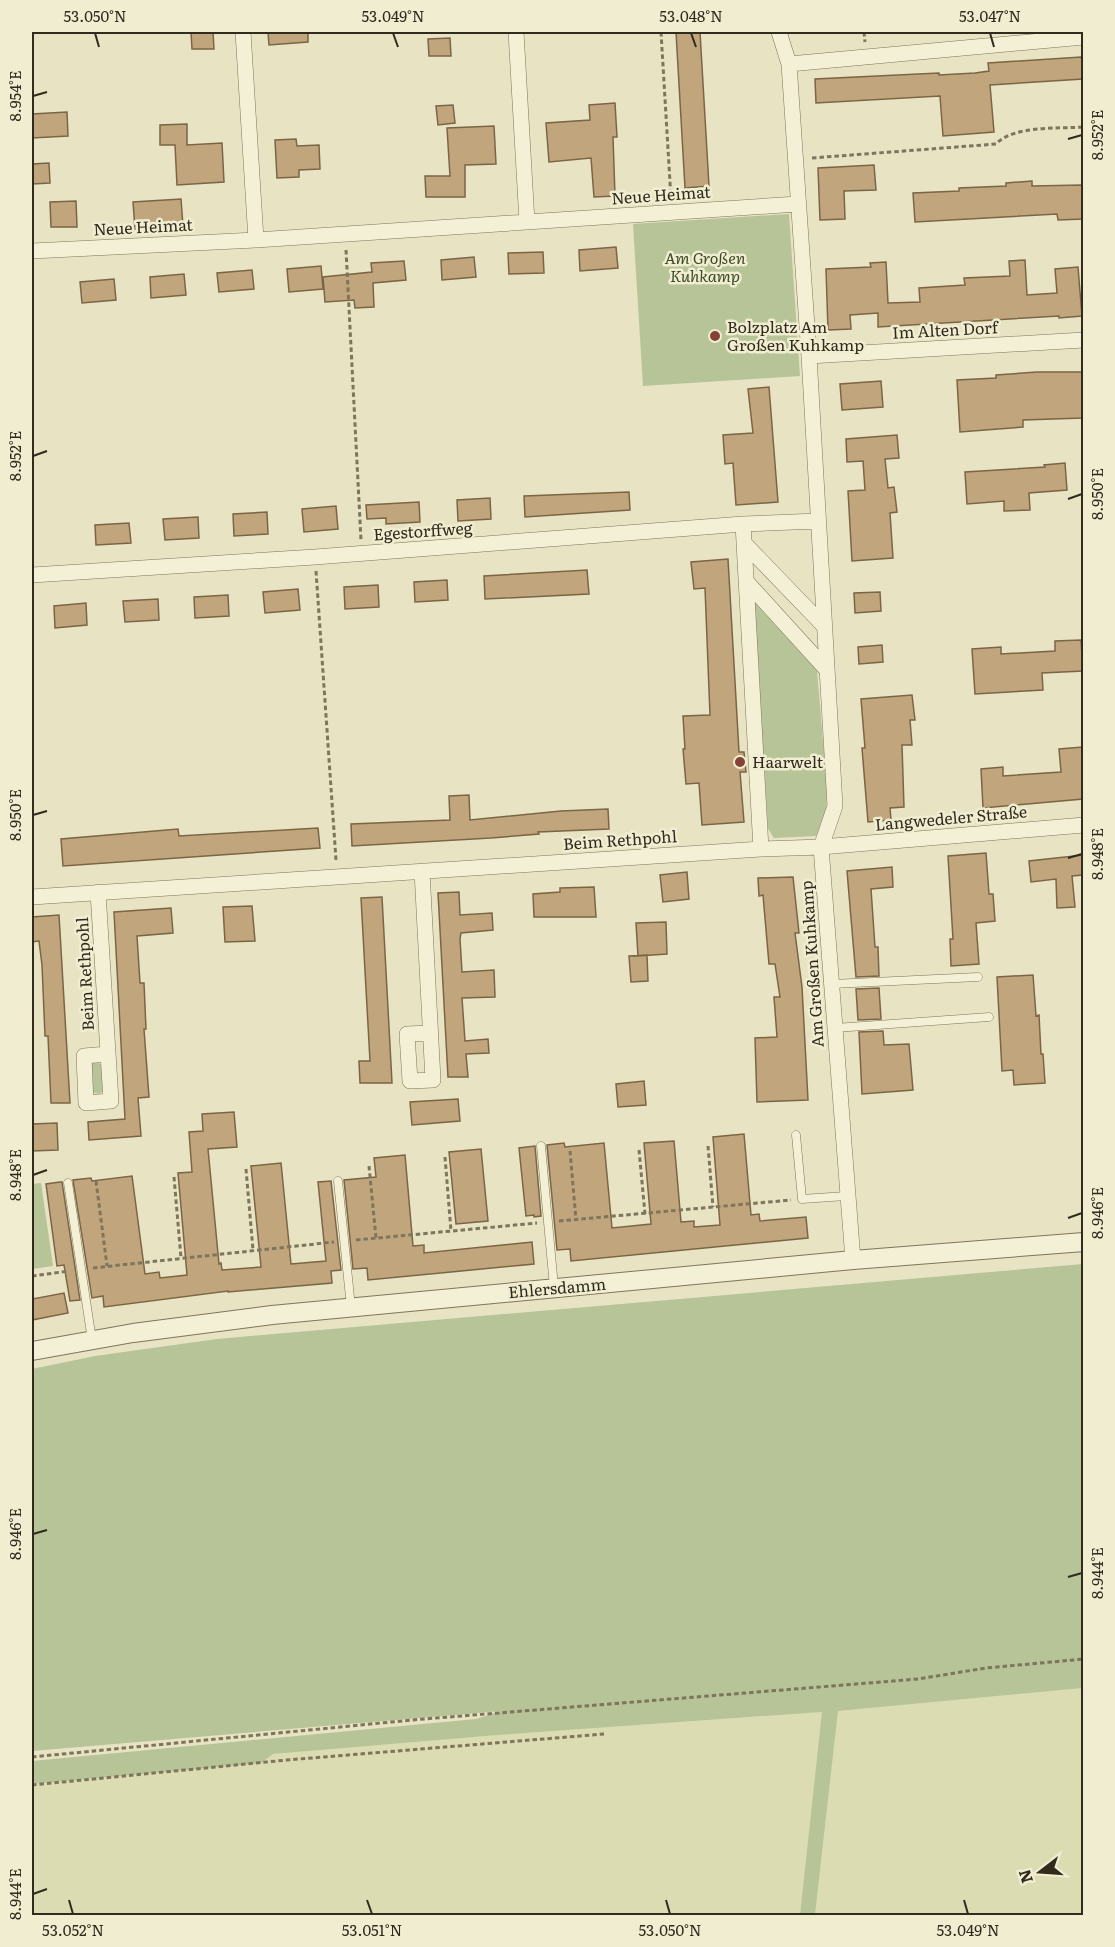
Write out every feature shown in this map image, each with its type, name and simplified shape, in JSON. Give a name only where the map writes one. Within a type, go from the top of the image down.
[{"type":"street","points":[[243,32],[256,240]]},
{"type":"street","points":[[516,32],[527,222]]},
{"type":"street","name":"Am Großen Kuhkamp","points":[[779,32],[789,64],[809,356],[835,806],[821,847],[846,1196],[853,1260]]},
{"type":"street","points":[[789,64],[1083,37]]},
{"type":"street","name":"Neue Heimat","points":[[32,251],[256,240],[798,204]]},
{"type":"street","name":"Im Alten Dorf","points":[[809,356],[1083,340]]},
{"type":"street","name":"Egestorffweg","points":[[32,575],[315,557],[743,524],[818,521]]},
{"type":"street","points":[[743,524],[761,849]]},
{"type":"street","points":[[744,543],[824,626]]},
{"type":"street","points":[[746,581],[826,669]]},
{"type":"street","name":"Langwedeler Straße","points":[[821,847],[1083,825]]},
{"type":"street","name":"Beim Rethpohl","points":[[32,897],[821,847]]},
{"type":"street","points":[[422,871],[430,1033]]},
{"type":"street","name":"Beim Rethpohl","points":[[98,892],[108,1054]]},
{"type":"street","name":"Ehlersdamm","points":[[32,1351],[92,1340],[272,1315],[853,1260],[1083,1242]]},
{"type":"lane","points":[[832,984],[978,977]]},
{"type":"lane","points":[[835,1028],[988,1017]]},
{"type":"lane","points":[[796,1135],[802,1199],[846,1196]]},
{"type":"lane","points":[[541,1146],[554,1288]]},
{"type":"lane","points":[[338,1181],[351,1307]]},
{"type":"lane","points":[[68,1183],[92,1340]]},
{"type":"path","points":[[661,32],[672,212]]},
{"type":"path","points":[[795,160],[996,144],[1003,137],[1015,132],[1083,128]]},
{"type":"path","points":[[345,234],[362,553]]},
{"type":"path","points":[[315,557],[337,866],[340,877]]},
{"type":"path","points":[[708,1146],[713,1207]]},
{"type":"path","points":[[639,1150],[645,1214]]},
{"type":"path","points":[[570,1151],[576,1220]]},
{"type":"path","points":[[445,1158],[451,1231]]},
{"type":"path","points":[[369,1166],[376,1238]]},
{"type":"path","points":[[246,1169],[254,1250]]},
{"type":"path","points":[[174,1177],[181,1258]]},
{"type":"path","points":[[96,1181],[107,1266]]},
{"type":"path","points":[[32,1276],[344,1241],[802,1199]]},
{"type":"path","points":[[32,1757],[412,1720],[918,1679],[986,1668],[1083,1659]]},
{"type":"path","points":[[32,1785],[287,1760],[604,1734]]},
{"type":"green space","points":[[789,214],[800,376],[643,386],[633,224]]},
{"type":"green space","points":[[754,602],[817,671],[827,788],[826,814],[816,836],[774,838],[768,829]]},
{"type":"green space","points":[[94,1062],[104,1065],[104,1090],[99,1094],[92,1092],[90,1065]]},
{"type":"green space","points":[[41,1183],[53,1266],[32,1269],[32,1184]]},
{"type":"green space","points":[[1083,1264],[1083,1688],[838,1711],[815,1915],[800,1915],[822,1712],[273,1754],[261,1763],[32,1784],[32,1761],[476,1719],[501,1711],[32,1751],[32,1369],[95,1356],[217,1339]]},
{"type":"green space","points":[[1083,1688],[1083,1915],[815,1916],[838,1711]]},
{"type":"green space","points":[[823,1712],[800,1915],[32,1916],[32,1784],[261,1763],[273,1754],[498,1735]]},
{"type":"building","points":[[191,32],[213,32],[214,49],[192,49]]},
{"type":"building","points":[[268,32],[308,32],[308,42],[269,45]]},
{"type":"building","points":[[676,32],[700,32],[709,186],[685,188]]},
{"type":"building","points":[[450,38],[451,56],[429,56],[428,39]]},
{"type":"building","points":[[1081,57],[1083,79],[990,85],[994,132],[943,136],[940,96],[816,103],[815,79],[975,73],[989,71],[988,63]]},
{"type":"building","points":[[615,103],[617,137],[613,137],[615,196],[594,197],[591,158],[549,162],[546,123],[590,120],[589,105]]},
{"type":"building","points":[[453,105],[455,123],[438,125],[436,106]]},
{"type":"building","points":[[67,112],[68,136],[32,138],[32,114]]},
{"type":"building","points":[[187,124],[187,145],[222,143],[224,182],[177,185],[175,145],[160,145],[160,125]]},
{"type":"building","points":[[494,126],[496,164],[465,165],[465,197],[426,197],[425,176],[450,176],[447,128]]},
{"type":"building","points":[[296,139],[297,146],[319,145],[320,169],[299,170],[299,177],[277,178],[275,140]]},
{"type":"building","points":[[49,163],[50,183],[32,184],[32,164]]},
{"type":"building","points":[[874,165],[876,190],[844,191],[845,219],[820,220],[818,168]]},
{"type":"building","points":[[1032,181],[1032,186],[1082,185],[1083,219],[1058,220],[1057,214],[915,222],[913,193],[959,191],[959,188],[1006,186],[1006,183]]},
{"type":"building","points":[[181,199],[183,226],[135,229],[133,202]]},
{"type":"building","points":[[76,201],[77,227],[51,227],[50,202]]},
{"type":"building","points":[[616,247],[618,268],[580,271],[579,250]]},
{"type":"building","points":[[543,252],[544,273],[509,274],[508,253]]},
{"type":"building","points":[[474,257],[476,277],[442,280],[441,260]]},
{"type":"building","points":[[1025,260],[1027,295],[1057,293],[1055,269],[1078,267],[1082,316],[878,327],[878,313],[850,315],[851,329],[828,330],[826,269],[871,267],[870,263],[886,262],[888,303],[920,302],[919,288],[965,285],[964,278],[1010,276],[1009,261]]},
{"type":"building","points":[[404,261],[406,280],[373,283],[374,307],[355,308],[354,300],[325,302],[323,277],[372,272],[371,263]]},
{"type":"building","points":[[321,266],[323,289],[289,292],[287,269]]},
{"type":"building","points":[[252,270],[254,289],[219,292],[217,273]]},
{"type":"building","points":[[184,274],[186,295],[151,298],[150,277]]},
{"type":"building","points":[[114,279],[116,300],[82,303],[80,282]]},
{"type":"building","points":[[1083,372],[1083,418],[1023,420],[1023,427],[960,432],[957,380],[996,378],[996,375]]},
{"type":"building","points":[[881,381],[883,407],[842,410],[840,384]]},
{"type":"building","points":[[769,387],[778,502],[736,505],[733,463],[725,464],[723,435],[753,433],[748,389]]},
{"type":"building","points":[[897,435],[899,458],[885,459],[888,488],[894,487],[897,512],[890,513],[893,558],[852,561],[848,491],[865,490],[863,461],[847,462],[846,439]]},
{"type":"building","points":[[1065,463],[1067,490],[1029,493],[1030,510],[1004,511],[1004,501],[967,504],[965,472],[1045,467],[1044,465]]},
{"type":"building","points":[[629,492],[630,510],[525,517],[524,496]]},
{"type":"building","points":[[490,498],[491,519],[458,521],[457,500]]},
{"type":"building","points":[[419,502],[420,522],[386,524],[386,518],[367,519],[366,505]]},
{"type":"building","points":[[336,506],[338,529],[304,532],[302,509]]},
{"type":"building","points":[[267,512],[268,534],[234,536],[233,514]]},
{"type":"building","points":[[198,517],[199,538],[165,540],[163,519]]},
{"type":"building","points":[[129,523],[131,543],[96,545],[95,525]]},
{"type":"building","points":[[728,559],[739,752],[744,752],[746,772],[740,772],[744,822],[702,825],[699,783],[686,784],[683,749],[685,749],[683,716],[710,715],[705,588],[694,589],[691,562]]},
{"type":"building","points":[[587,570],[589,594],[485,599],[484,576]]},
{"type":"building","points":[[447,580],[448,600],[415,602],[414,582]]},
{"type":"building","points":[[378,585],[379,607],[345,609],[344,587]]},
{"type":"building","points":[[298,589],[300,610],[265,613],[263,592]]},
{"type":"building","points":[[880,592],[881,611],[855,613],[854,593]]},
{"type":"building","points":[[228,595],[229,616],[195,618],[194,597]]},
{"type":"building","points":[[158,599],[159,620],[125,622],[123,601]]},
{"type":"building","points":[[86,603],[87,625],[55,628],[54,606]]},
{"type":"building","points":[[1081,640],[1083,671],[1042,673],[1043,690],[975,694],[972,649],[1001,647],[1001,654],[1055,651],[1055,641]]},
{"type":"building","points":[[882,645],[883,662],[859,664],[858,647]]},
{"type":"building","points":[[912,695],[915,720],[910,720],[912,745],[902,745],[904,807],[890,808],[891,820],[868,822],[861,699]]},
{"type":"building","points":[[1083,747],[1083,799],[983,808],[981,769],[1003,767],[1003,776],[1061,772],[1059,749]]},
{"type":"building","points":[[469,795],[470,820],[608,809],[609,829],[352,846],[351,824],[450,820],[449,796]]},
{"type":"building","points":[[318,828],[320,848],[63,866],[61,839],[178,829],[179,836]]},
{"type":"building","points":[[986,853],[989,894],[993,894],[995,921],[976,923],[979,964],[951,966],[950,939],[953,939],[948,856]]},
{"type":"building","points":[[1083,855],[1083,875],[1072,876],[1075,907],[1057,908],[1056,879],[1031,882],[1029,861]]},
{"type":"building","points":[[892,867],[893,887],[871,889],[879,976],[856,977],[847,871]]},
{"type":"building","points":[[687,872],[689,899],[663,902],[660,875]]},
{"type":"building","points":[[793,877],[799,933],[795,933],[802,987],[808,1100],[757,1102],[755,1038],[777,1037],[774,997],[780,997],[775,964],[769,964],[763,895],[759,896],[758,878]]},
{"type":"building","points":[[594,887],[596,917],[534,917],[533,894],[560,892],[560,888]]},
{"type":"building","points":[[459,892],[460,915],[492,913],[493,930],[461,933],[460,939],[462,972],[494,970],[495,997],[462,998],[465,1041],[488,1039],[489,1053],[466,1054],[468,1077],[448,1077],[438,893]]},
{"type":"building","points":[[382,897],[392,1083],[360,1083],[359,1061],[370,1061],[361,898]]},
{"type":"building","points":[[252,906],[255,941],[225,942],[223,907]]},
{"type":"building","points":[[171,908],[173,933],[137,936],[140,983],[144,983],[146,1029],[144,1029],[149,1097],[138,1098],[141,1136],[89,1140],[88,1122],[125,1119],[114,912]]},
{"type":"building","points":[[59,915],[70,1103],[51,1103],[42,965],[39,941],[32,942],[32,917]]},
{"type":"building","points":[[666,922],[667,954],[638,956],[636,923]]},
{"type":"building","points":[[647,955],[648,981],[631,982],[629,956]]},
{"type":"building","points":[[1033,975],[1045,1083],[1014,1085],[1013,1070],[1002,1071],[997,977]]},
{"type":"building","points":[[879,988],[881,1019],[858,1020],[856,989]]},
{"type":"building","points":[[883,1031],[884,1045],[909,1044],[913,1090],[862,1094],[859,1032]]},
{"type":"building","points":[[644,1081],[646,1105],[618,1107],[616,1084]]},
{"type":"building","points":[[458,1099],[460,1121],[412,1125],[410,1102]]},
{"type":"building","points":[[234,1112],[237,1147],[208,1149],[219,1264],[221,1263],[222,1270],[261,1267],[251,1166],[281,1163],[291,1264],[326,1261],[318,1182],[331,1181],[341,1270],[331,1271],[332,1283],[228,1291],[104,1307],[103,1296],[92,1298],[73,1180],[91,1178],[92,1181],[132,1176],[145,1274],[159,1272],[160,1278],[187,1275],[178,1173],[192,1172],[189,1132],[203,1131],[202,1114]]},
{"type":"building","points":[[57,1123],[58,1150],[32,1151],[32,1124]]},
{"type":"building","points":[[744,1134],[751,1215],[759,1214],[760,1221],[806,1217],[808,1238],[571,1261],[570,1249],[557,1250],[547,1145],[564,1143],[565,1147],[604,1143],[612,1228],[651,1224],[644,1143],[674,1141],[681,1222],[694,1221],[694,1227],[720,1225],[713,1137]]},
{"type":"building","points":[[535,1146],[541,1216],[534,1217],[534,1215],[526,1216],[519,1148]]},
{"type":"building","points":[[481,1149],[488,1221],[456,1224],[449,1152]]},
{"type":"building","points":[[405,1155],[413,1246],[424,1245],[424,1253],[532,1242],[534,1264],[368,1280],[367,1268],[353,1269],[344,1180],[376,1177],[374,1158]]},
{"type":"building","points":[[62,1182],[80,1300],[70,1301],[64,1265],[57,1266],[46,1184]]},
{"type":"building","points":[[64,1293],[68,1313],[32,1320],[32,1299]]},
{"type":"place","name":"Bolzplatz Am Großen Kuhkamp","points":[[715,336]]},
{"type":"place","name":"Haarwelt","points":[[740,762]]}]
